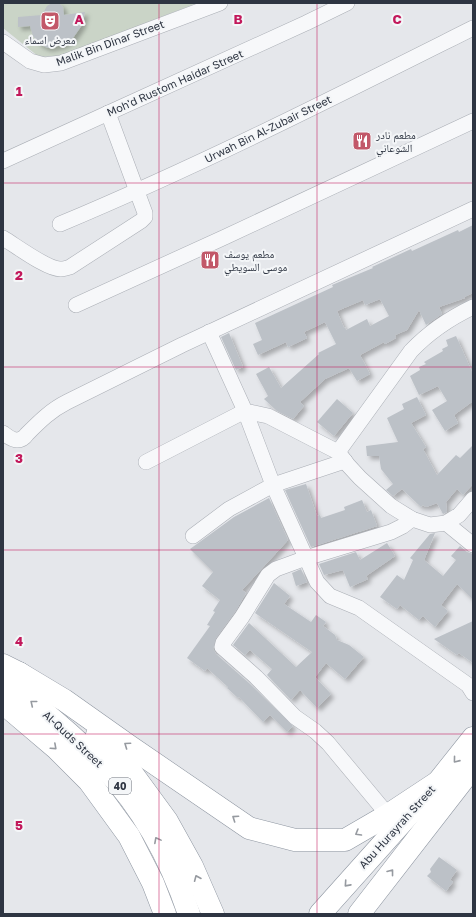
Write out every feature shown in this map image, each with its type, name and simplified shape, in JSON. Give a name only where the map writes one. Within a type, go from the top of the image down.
[{"type":"highway","points":[[8,672],[64,700],[249,828],[295,840],[345,840],[388,815],[438,782]]},
{"type":"highway","points":[[8,672],[86,724],[126,765],[167,821],[192,866],[213,914]]},
{"type":"highway","name":"Al-Quds Street","points":[[8,672],[56,722],[104,768],[129,797],[153,831],[173,871],[189,914]]},
{"type":"highway","name":"Al-Quds Street","points":[[3,703],[57,749],[89,781],[129,836],[153,883],[165,914]]},
{"type":"highway","name":"Abu Hurayrah Street","points":[[320,914],[438,782],[473,738]]},
{"type":"highway","name":"Abu Hurayrah Street","points":[[359,914],[473,767]]},
{"type":"street","name":"Malik Bin Dinar Street","points":[[3,42],[30,61],[44,65],[61,63],[220,3]]},
{"type":"street","name":"Moh'd Rustom Haidar Street","points":[[3,161],[306,23],[346,3]]},
{"type":"street","name":"Urwah Bin Al-Zubair Street","points":[[60,224],[137,192],[473,28]]},
{"type":"street","points":[[3,238],[40,261],[61,270],[70,267],[145,217],[145,213],[108,113]]},
{"type":"street","points":[[76,305],[473,121]]},
{"type":"street","points":[[3,433],[11,439],[18,440],[23,438],[54,408],[209,332],[473,210]]},
{"type":"street","points":[[192,536],[229,509],[273,485],[342,457],[411,351],[438,327],[473,307]]},
{"type":"street","points":[[209,332],[245,411],[273,485],[317,582],[330,596],[359,608],[471,688]]},
{"type":"street","points":[[146,462],[245,411],[268,416],[342,457],[360,478],[392,506],[412,519],[430,525],[446,523],[459,515],[473,499]]},
{"type":"street","points":[[388,815],[328,743],[295,717],[256,677],[222,647],[223,643],[242,617],[263,580],[276,569],[306,558],[391,532],[403,526],[412,519]]},
{"type":"street","points":[[446,523],[473,545]]},
{"type":"shaded area","points":[[3,3],[197,3],[61,56],[39,57],[3,28]]},
{"type":"building","name":"معرض اسماء","points":[[52,3],[59,3],[63,7],[64,15],[85,12],[82,25],[73,38],[63,45],[48,48],[39,44],[33,36],[30,26],[18,27],[18,17],[42,15],[47,6]]},
{"type":"building","points":[[473,225],[473,293],[464,297],[465,298],[439,307],[442,314],[426,325],[419,310],[407,330],[395,335],[396,338],[385,344],[384,342],[360,355],[370,374],[357,381],[349,368],[325,379],[300,402],[304,406],[293,419],[277,411],[264,399],[268,396],[256,374],[269,367],[281,388],[319,354],[318,353],[336,344],[325,322],[304,332],[307,338],[288,347],[286,342],[258,355],[253,344],[262,340],[255,323],[333,287],[332,285],[373,268],[372,267],[411,249],[412,251],[458,230],[459,232]],"holes":[[[380,299],[389,316],[370,326],[367,319],[346,330],[337,311],[363,300],[365,305]]]},
{"type":"building","points":[[229,333],[243,367],[236,370],[221,337]]},
{"type":"building","points":[[456,336],[473,374],[473,401],[454,415],[458,423],[445,431],[432,410],[447,401],[438,386],[419,395],[410,376],[420,370],[419,367],[426,364],[424,362],[443,351],[442,349],[448,346],[446,340]]},
{"type":"building","points":[[417,397],[426,415],[411,423],[426,447],[423,449],[437,475],[456,455],[460,458],[473,445],[473,484],[463,495],[457,489],[446,502],[447,512],[443,514],[437,503],[426,507],[423,505],[421,507],[402,489],[393,496],[386,490],[393,484],[381,469],[379,456],[367,456],[366,446],[398,442],[387,418],[404,409],[402,404]]},
{"type":"building","points":[[337,399],[353,413],[334,436],[317,422]]},
{"type":"building","points":[[306,484],[317,516],[320,515],[321,518],[345,510],[344,507],[362,500],[367,512],[371,510],[377,526],[311,547],[285,490]]},
{"type":"building","points":[[269,498],[288,540],[242,590],[246,593],[235,612],[216,638],[213,649],[216,654],[250,684],[293,726],[287,732],[270,715],[263,722],[239,697],[238,698],[207,668],[205,671],[187,658],[210,626],[207,625],[220,600],[202,586],[213,572],[190,549],[234,517]]},
{"type":"building","points":[[435,533],[424,560],[443,576],[456,560],[451,556],[460,546],[467,552],[473,554],[473,600],[457,584],[441,605],[448,611],[435,627],[423,616],[419,620],[400,605],[397,609],[380,597],[397,575],[404,580],[413,560],[410,558],[430,534]]},
{"type":"building","points":[[387,543],[395,556],[366,576],[368,579],[350,587],[343,570],[324,575],[319,564],[356,552],[360,560]]},
{"type":"building","points":[[301,569],[307,582],[296,586],[292,573]]},
{"type":"building","points":[[274,583],[290,596],[284,604],[311,622],[316,615],[326,622],[323,626],[335,635],[337,640],[349,645],[364,657],[345,679],[326,663],[315,677],[331,694],[317,708],[300,690],[291,700],[267,675],[272,669],[250,650],[245,655],[233,645],[249,623],[296,667],[312,652],[255,613]]},
{"type":"building","points":[[473,621],[473,663],[459,653],[457,655],[434,639]]},
{"type":"building","points":[[439,857],[457,870],[450,880],[453,882],[446,891],[427,876],[431,872],[430,869]]},
{"type":"place","name":"معرض اسماء","points":[[50,21]]},
{"type":"place","name":"مطعم نادر الشوعاني","points":[[362,141]]},
{"type":"place","name":"مطعم يوسف موسى السويطي","points":[[210,260]]}]
